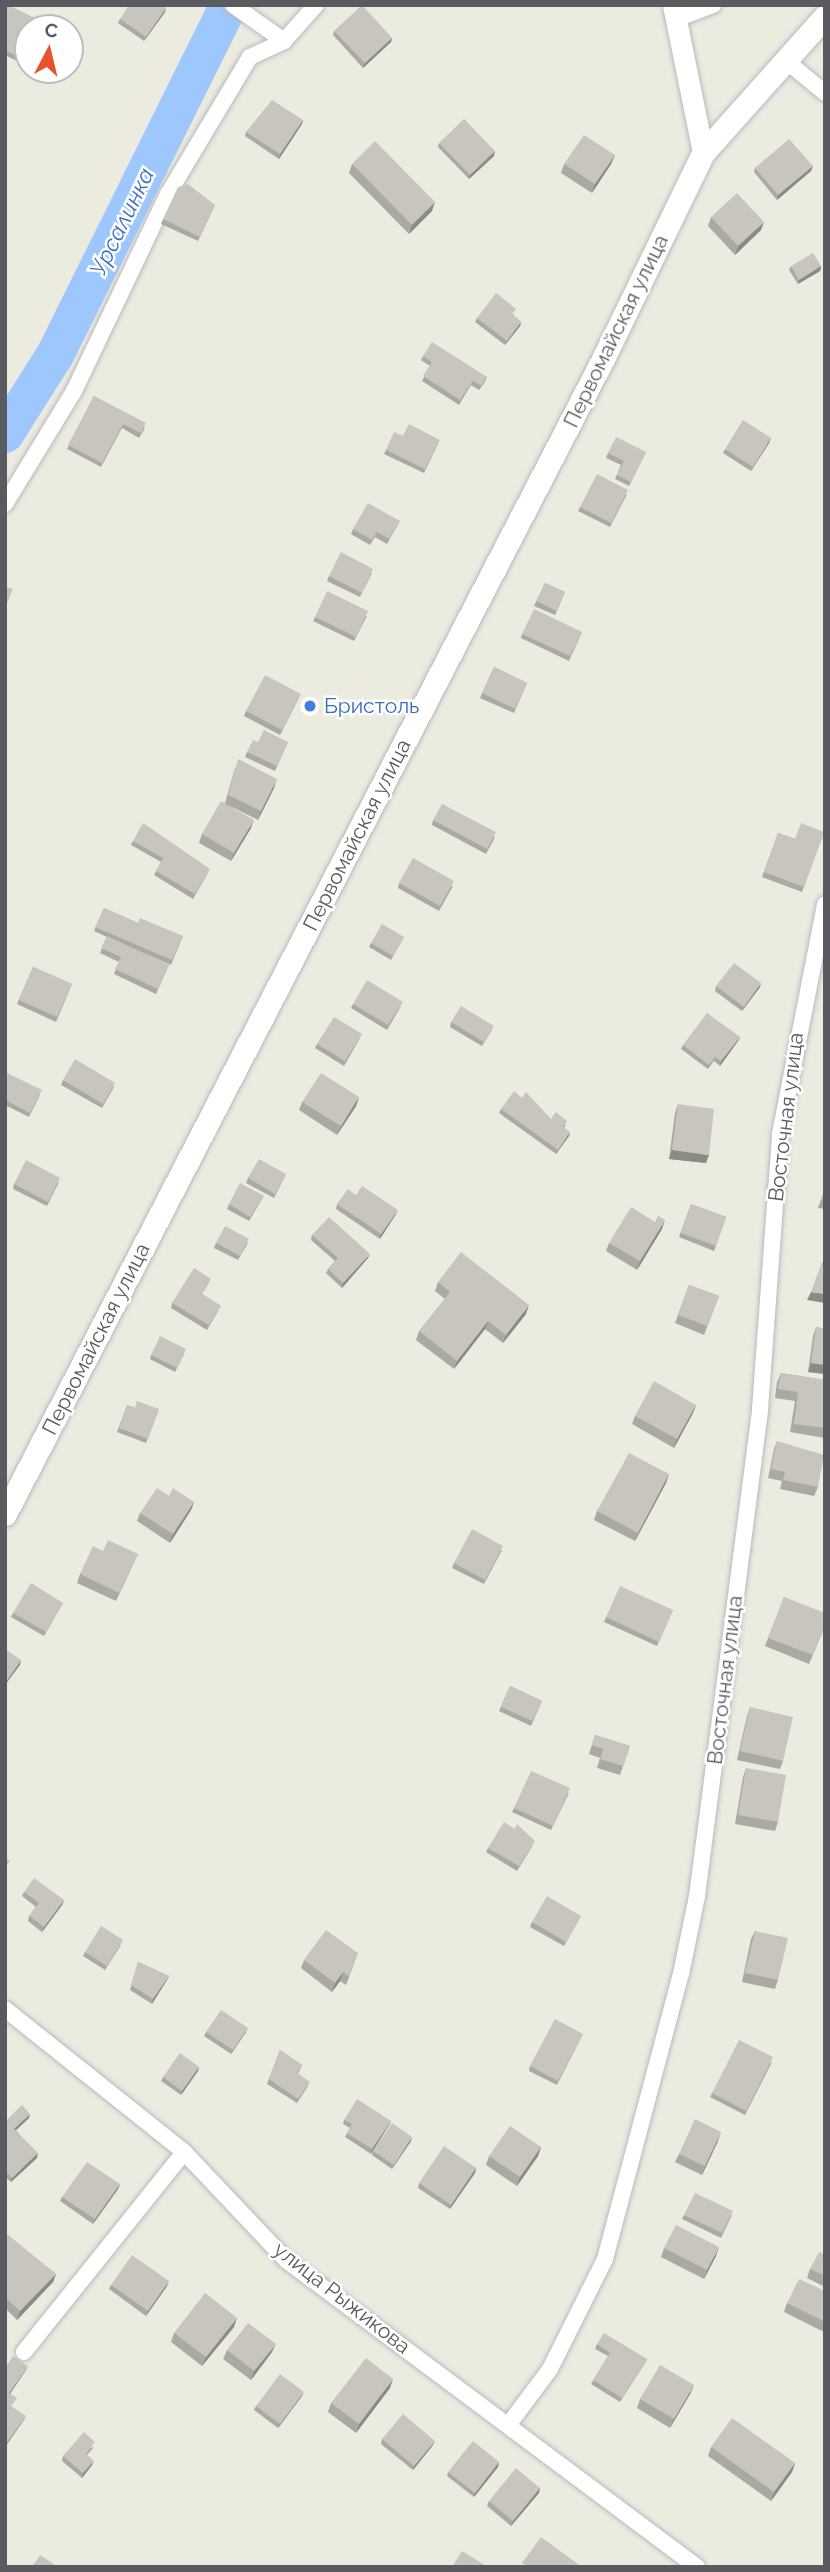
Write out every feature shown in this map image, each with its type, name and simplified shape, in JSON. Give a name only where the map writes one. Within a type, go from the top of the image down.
[{"type":"main road","name":"Первомайская улица","points":[[5,1514],[603,359],[703,153],[825,16]]},
{"type":"street","points":[[233,5],[284,41]]},
{"type":"street","points":[[5,504],[74,391],[168,194],[250,57],[284,41],[316,5]]},
{"type":"street","points":[[703,153],[674,12],[713,5]]},
{"type":"street","points":[[785,60],[825,93]]},
{"type":"street","name":"Восточная улица","points":[[509,2424],[550,2369],[605,2259],[681,1974],[697,1896],[760,1409],[780,1134],[825,904]]},
{"type":"street","name":"улица Рыжикова","points":[[5,2008],[184,2152],[286,2260],[697,2567]]},
{"type":"street","points":[[24,2353],[184,2152]]},
{"type":"building","points":[[5,5],[8,5],[27,14],[14,14],[14,55],[5,50]]},
{"type":"building","points":[[129,5],[163,5],[166,8],[146,37],[120,19]]},
{"type":"building","points":[[362,5],[392,38],[365,63],[334,31]]},
{"type":"building","points":[[272,100],[303,120],[280,154],[246,132]]},
{"type":"building","points":[[464,119],[495,151],[470,175],[439,143]]},
{"type":"building","points":[[584,135],[615,155],[595,184],[564,164]]},
{"type":"building","points":[[789,139],[813,166],[778,195],[755,168]]},
{"type":"building","points":[[375,141],[435,202],[412,225],[352,164]]},
{"type":"building","points":[[188,184],[215,205],[200,237],[163,219],[178,187]]},
{"type":"building","points":[[737,193],[764,222],[738,246],[711,217]]},
{"type":"building","points":[[813,253],[821,266],[799,280],[791,266]]},
{"type":"building","points":[[496,293],[516,309],[512,314],[521,322],[507,341],[477,318]]},
{"type":"building","points":[[432,342],[487,377],[481,386],[473,381],[460,400],[423,376],[432,362],[423,356]]},
{"type":"building","points":[[94,396],[146,423],[141,433],[123,424],[102,463],[68,445]]},
{"type":"building","points":[[743,420],[771,438],[753,467],[725,449]]},
{"type":"building","points":[[409,424],[440,440],[425,469],[386,450],[394,432],[403,436]]},
{"type":"building","points":[[616,437],[646,452],[631,482],[617,475],[624,461],[608,453]]},
{"type":"building","points":[[597,474],[628,490],[611,523],[580,507]]},
{"type":"building","points":[[368,503],[400,521],[389,539],[377,532],[372,540],[353,529]]},
{"type":"building","points":[[341,552],[373,569],[362,593],[329,576]]},
{"type":"building","points":[[545,583],[565,592],[557,611],[536,601]]},
{"type":"building","points":[[5,586],[13,589],[6,606],[5,605]]},
{"type":"building","points":[[327,591],[368,611],[356,637],[315,617]]},
{"type":"building","points":[[534,609],[582,632],[570,656],[522,634]]},
{"type":"building","points":[[494,667],[527,683],[515,709],[482,693]]},
{"type":"building","points":[[265,675],[301,694],[282,730],[246,711]]},
{"type":"building","points":[[264,730],[288,742],[277,766],[247,752],[253,740],[258,742]]},
{"type":"building","points":[[238,759],[277,779],[261,811],[228,795]]},
{"type":"building","points":[[221,801],[254,820],[234,853],[202,834]]},
{"type":"building","points":[[442,804],[496,832],[487,849],[433,820]]},
{"type":"building","points":[[143,823],[210,869],[195,894],[156,871],[163,858],[133,841]]},
{"type":"building","points":[[801,823],[824,832],[804,887],[764,872],[778,833],[795,839]]},
{"type":"building","points":[[413,858],[454,881],[440,906],[399,883]]},
{"type":"building","points":[[104,908],[138,923],[140,918],[183,936],[172,960],[95,927]]},
{"type":"building","points":[[382,924],[404,937],[393,956],[371,943]]},
{"type":"building","points":[[107,936],[169,965],[158,989],[115,969],[121,957],[101,948]]},
{"type":"building","points":[[734,963],[761,983],[744,1007],[716,986]]},
{"type":"building","points":[[33,967],[72,984],[57,1017],[19,1000]]},
{"type":"building","points":[[367,980],[403,1002],[388,1025],[353,1004]]},
{"type":"building","points":[[461,1006],[494,1026],[484,1042],[451,1022]]},
{"type":"building","points":[[707,1013],[740,1037],[721,1061],[715,1057],[709,1065],[683,1045]]},
{"type":"building","points":[[334,1017],[362,1034],[345,1061],[317,1044]]},
{"type":"building","points":[[75,1059],[115,1083],[103,1104],[63,1080]]},
{"type":"building","points":[[5,1072],[42,1090],[30,1113],[5,1100]]},
{"type":"building","points":[[321,1073],[359,1097],[341,1126],[302,1102]]},
{"type":"building","points":[[514,1091],[522,1098],[526,1092],[551,1119],[556,1112],[567,1121],[563,1127],[570,1132],[558,1150],[501,1109]]},
{"type":"building","points":[[678,1104],[714,1109],[709,1155],[672,1150]]},
{"type":"building","points":[[259,1159],[286,1174],[275,1194],[248,1178]]},
{"type":"building","points":[[26,1160],[60,1178],[48,1202],[14,1184]]},
{"type":"building","points":[[240,1183],[264,1196],[250,1217],[229,1204]]},
{"type":"building","points":[[362,1186],[398,1210],[381,1234],[337,1204],[348,1189],[356,1195]]},
{"type":"building","points":[[691,1204],[726,1217],[716,1246],[681,1233]]},
{"type":"building","points":[[631,1207],[655,1222],[658,1216],[665,1220],[640,1261],[609,1243]]},
{"type":"building","points":[[329,1217],[370,1254],[343,1283],[328,1269],[338,1258],[312,1235]]},
{"type":"building","points":[[225,1226],[249,1239],[240,1256],[216,1243]]},
{"type":"building","points":[[461,1252],[529,1305],[506,1335],[488,1321],[457,1361],[419,1331],[450,1292],[438,1282]]},
{"type":"building","points":[[822,1262],[825,1262],[825,1294],[811,1292]]},
{"type":"building","points":[[194,1268],[211,1279],[202,1294],[221,1306],[209,1325],[172,1303]]},
{"type":"building","points":[[689,1285],[719,1296],[707,1326],[678,1315]]},
{"type":"building","points":[[816,1327],[825,1329],[825,1365],[811,1363]]},
{"type":"building","points":[[160,1336],[186,1349],[177,1368],[151,1355]]},
{"type":"building","points":[[781,1373],[825,1380],[825,1428],[794,1424],[798,1392],[778,1389]]},
{"type":"building","points":[[654,1381],[696,1405],[677,1439],[635,1416]]},
{"type":"building","points":[[137,1401],[159,1409],[148,1439],[119,1428],[127,1405],[135,1408]]},
{"type":"building","points":[[777,1441],[824,1455],[818,1487],[783,1480],[785,1472],[771,1469]]},
{"type":"building","points":[[629,1453],[669,1474],[638,1533],[597,1511]]},
{"type":"building","points":[[157,1488],[169,1496],[173,1488],[194,1502],[173,1534],[140,1513]]},
{"type":"building","points":[[472,1529],[503,1546],[485,1580],[454,1563]]},
{"type":"building","points":[[108,1540],[138,1554],[119,1593],[80,1574],[93,1546],[103,1551]]},
{"type":"building","points":[[31,1583],[63,1603],[46,1632],[13,1613]]},
{"type":"building","points":[[620,1586],[673,1610],[659,1642],[606,1617]]},
{"type":"building","points":[[784,1597],[825,1613],[825,1625],[813,1655],[768,1638]]},
{"type":"building","points":[[5,1649],[21,1660],[5,1683]]},
{"type":"building","points":[[510,1686],[542,1701],[532,1721],[501,1707]]},
{"type":"building","points":[[750,1707],[793,1717],[783,1761],[740,1751]]},
{"type":"building","points":[[595,1735],[630,1746],[623,1766],[600,1759],[603,1749],[592,1745]]},
{"type":"building","points":[[746,1768],[786,1775],[778,1822],[738,1815]]},
{"type":"building","points":[[531,1771],[570,1788],[553,1826],[514,1808]]},
{"type":"building","points":[[504,1822],[515,1829],[517,1824],[535,1841],[519,1866],[488,1848]]},
{"type":"building","points":[[34,1878],[64,1900],[44,1927],[29,1916],[39,1903],[24,1892]]},
{"type":"building","points":[[547,1896],[581,1916],[566,1942],[532,1922]]},
{"type":"building","points":[[101,1926],[123,1940],[107,1966],[85,1952]]},
{"type":"building","points":[[326,1930],[358,1953],[349,1976],[343,1972],[335,1983],[304,1960]]},
{"type":"building","points":[[755,1931],[788,1938],[778,1980],[745,1973]]},
{"type":"building","points":[[138,1962],[169,1976],[153,1999],[131,1985]]},
{"type":"building","points":[[221,2010],[248,2028],[233,2050],[206,2032]]},
{"type":"building","points":[[555,2019],[583,2034],[558,2081],[530,2066]]},
{"type":"building","points":[[739,2040],[773,2057],[746,2111],[712,2093]]},
{"type":"building","points":[[280,2050],[302,2065],[297,2073],[310,2082],[298,2099],[269,2079]]},
{"type":"building","points":[[180,2053],[199,2067],[182,2091],[163,2077]]},
{"type":"building","points":[[357,2099],[391,2121],[372,2149],[347,2133],[352,2124],[344,2120]]},
{"type":"building","points":[[22,2105],[30,2114],[14,2129],[38,2153],[12,2178],[5,2171],[5,2122]]},
{"type":"building","points":[[695,2119],[721,2132],[705,2166],[679,2154]]},
{"type":"building","points":[[392,2123],[412,2137],[394,2165],[373,2151]]},
{"type":"building","points":[[510,2126],[541,2147],[520,2177],[489,2156]]},
{"type":"building","points":[[444,2146],[476,2168],[451,2205],[419,2183]]},
{"type":"building","points":[[87,2162],[120,2184],[95,2219],[62,2197]]},
{"type":"building","points":[[695,2193],[733,2211],[722,2233],[684,2215]]},
{"type":"building","points":[[676,2225],[719,2247],[707,2270],[664,2248]]},
{"type":"building","points":[[7,2234],[56,2274],[20,2311],[5,2297]]},
{"type":"building","points":[[819,2252],[825,2255],[825,2276],[810,2269]]},
{"type":"building","points":[[132,2255],[169,2281],[148,2311],[111,2285]]},
{"type":"building","points":[[799,2279],[825,2291],[825,2322],[787,2303]]},
{"type":"building","points":[[205,2293],[237,2318],[206,2357],[174,2333]]},
{"type":"building","points":[[248,2323],[276,2344],[254,2371],[227,2350]]},
{"type":"building","points":[[604,2333],[647,2359],[622,2398],[593,2380],[610,2353],[597,2344]]},
{"type":"building","points":[[13,2356],[28,2366],[9,2393],[17,2398],[11,2406],[26,2416],[5,2445],[5,2368]]},
{"type":"building","points":[[366,2358],[393,2379],[359,2424],[331,2403]]},
{"type":"building","points":[[660,2365],[694,2385],[674,2419],[640,2399]]},
{"type":"building","points":[[280,2374],[304,2392],[280,2424],[256,2406]]},
{"type":"building","points":[[403,2414],[435,2441],[414,2466],[382,2439]]},
{"type":"building","points":[[732,2418],[795,2463],[774,2492],[711,2447]]},
{"type":"building","points":[[84,2432],[95,2442],[86,2454],[94,2461],[83,2473],[63,2456]]},
{"type":"building","points":[[473,2441],[499,2462],[475,2493],[448,2472]]},
{"type":"building","points":[[516,2468],[540,2488],[513,2521],[489,2501]]},
{"type":"building","points":[[541,2537],[582,2567],[527,2567],[522,2563]]},
{"type":"building","points":[[462,2551],[488,2567],[452,2567]]},
{"type":"building","points":[[40,2555],[58,2567],[32,2567]]},
{"type":"waterway","name":"Урсалинка","points":[[5,434],[55,355],[229,5]]},
{"type":"place","name":"Бристоль","points":[[310,706]]}]
